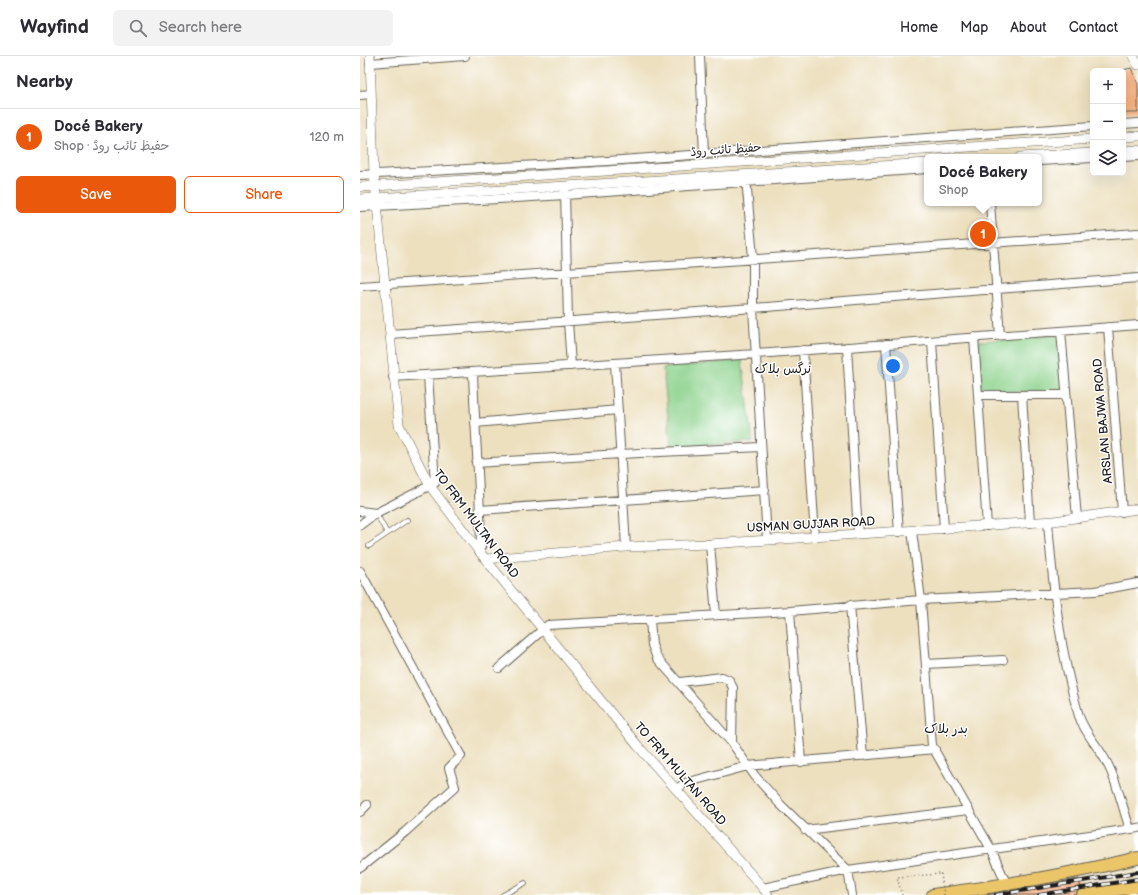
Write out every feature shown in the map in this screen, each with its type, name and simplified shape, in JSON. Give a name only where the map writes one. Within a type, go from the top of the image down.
[{"type":"main road","points":[[933,895],[1006,885],[1079,872],[1138,858]]},
{"type":"main road","points":[[1083,895],[1134,890]]},
{"type":"street","points":[[370,59],[465,56]]},
{"type":"street","points":[[700,56],[704,155]]},
{"type":"street","points":[[1133,56],[1138,65]]},
{"type":"street","name":"TO FRM MULTAN ROAD","points":[[370,59],[376,202],[399,425],[430,486],[478,550],[638,746],[766,891]]},
{"type":"street","points":[[360,95],[371,94]]},
{"type":"street","points":[[1126,124],[1138,123]]},
{"type":"street","points":[[360,176],[374,174],[694,160],[704,155],[1090,126]]},
{"type":"street","points":[[1126,137],[1138,136]]},
{"type":"street","name":"حفیظ تائب روڈ","points":[[360,187],[694,160],[1090,139]]},
{"type":"street","points":[[922,149],[924,157]]},
{"type":"street","points":[[1126,151],[1138,150]]},
{"type":"street","points":[[1042,156],[1090,153]]},
{"type":"street","points":[[1126,157],[1138,156]]},
{"type":"street","points":[[1042,161],[1090,158]]},
{"type":"street","points":[[360,199],[376,202],[565,195],[924,165]]},
{"type":"street","points":[[360,207],[376,202],[564,185],[746,179]]},
{"type":"street","points":[[746,179],[753,258],[753,308],[767,539]]},
{"type":"street","points":[[564,185],[568,272],[568,320],[571,366]]},
{"type":"street","points":[[990,206],[1000,335]]},
{"type":"street","points":[[360,286],[753,258],[1138,233]]},
{"type":"street","points":[[390,334],[997,290],[1138,278]]},
{"type":"street","points":[[393,377],[756,354],[1138,325]]},
{"type":"street","name":"ARSLAN BAJWA ROAD","points":[[1108,327],[1122,512]]},
{"type":"street","points":[[1061,331],[1077,518]]},
{"type":"street","points":[[974,337],[987,526]]},
{"type":"street","points":[[932,341],[944,529]]},
{"type":"street","points":[[886,344],[899,532]]},
{"type":"street","points":[[847,347],[858,534]]},
{"type":"street","points":[[803,350],[815,537]]},
{"type":"street","points":[[615,363],[626,547]]},
{"type":"street","points":[[473,373],[476,463],[480,510],[481,547],[478,550]]},
{"type":"street","points":[[360,525],[376,514],[435,484],[428,375]]},
{"type":"street","points":[[978,395],[1066,395]]},
{"type":"street","points":[[1022,395],[1030,523]]},
{"type":"street","points":[[475,423],[618,410]]},
{"type":"street","points":[[476,463],[761,447]]},
{"type":"street","points":[[480,510],[765,490]]},
{"type":"street","name":"USMAN GUJJAR ROAD","points":[[486,559],[626,547],[710,544],[767,539],[1048,522],[1138,510]]},
{"type":"street","points":[[360,511],[376,514]]},
{"type":"street","points":[[766,891],[848,870],[1134,829],[1107,763],[1091,741],[1079,718],[1066,664],[1053,593],[1048,522]]},
{"type":"street","points":[[912,531],[921,600],[932,746],[991,849],[1006,885]]},
{"type":"street","points":[[710,544],[716,616]]},
{"type":"street","points":[[360,571],[461,756],[449,768],[455,787],[448,795],[360,868]]},
{"type":"street","points":[[499,668],[548,625],[716,616],[921,600],[1095,591],[1138,583]]},
{"type":"street","points":[[850,605],[863,756]]},
{"type":"street","points":[[790,611],[801,762]]},
{"type":"street","points":[[650,620],[654,652],[732,743],[748,766],[780,804],[848,870],[852,895]]},
{"type":"street","points":[[926,664],[1003,660]]},
{"type":"street","points":[[680,682],[722,677],[728,680],[733,688],[732,743]]},
{"type":"street","points":[[677,789],[685,783],[748,766],[934,750]]},
{"type":"street","points":[[360,812],[367,806]]},
{"type":"street","points":[[806,830],[969,810]]},
{"type":"lane","points":[[376,514],[387,533]]},
{"type":"lane","points":[[368,546],[407,520]]},
{"type":"lane","points":[[503,895],[525,883]]},
{"type":"path","points":[[902,895],[897,876],[941,874],[944,895]]},
{"type":"green space","points":[[1057,335],[1063,392],[981,391],[979,341]]},
{"type":"green space","points":[[742,360],[753,442],[671,447],[663,368]]},
{"type":"building","points":[[1131,68],[1138,84],[1138,113],[1126,113],[1126,69]]},
{"type":"building","points":[[1079,879],[1081,888],[1078,889],[1076,895],[986,895]]},
{"type":"railway","points":[[996,895],[1138,872]]},
{"type":"railway","points":[[1039,895],[1138,879]]},
{"type":"place","name":"Docé Bakery","points":[[983,234]]},
{"type":"district","name":"نرگس بلاک","points":[[783,369]]},
{"type":"district","name":"بدر بلاک","points":[[946,729]]}]
